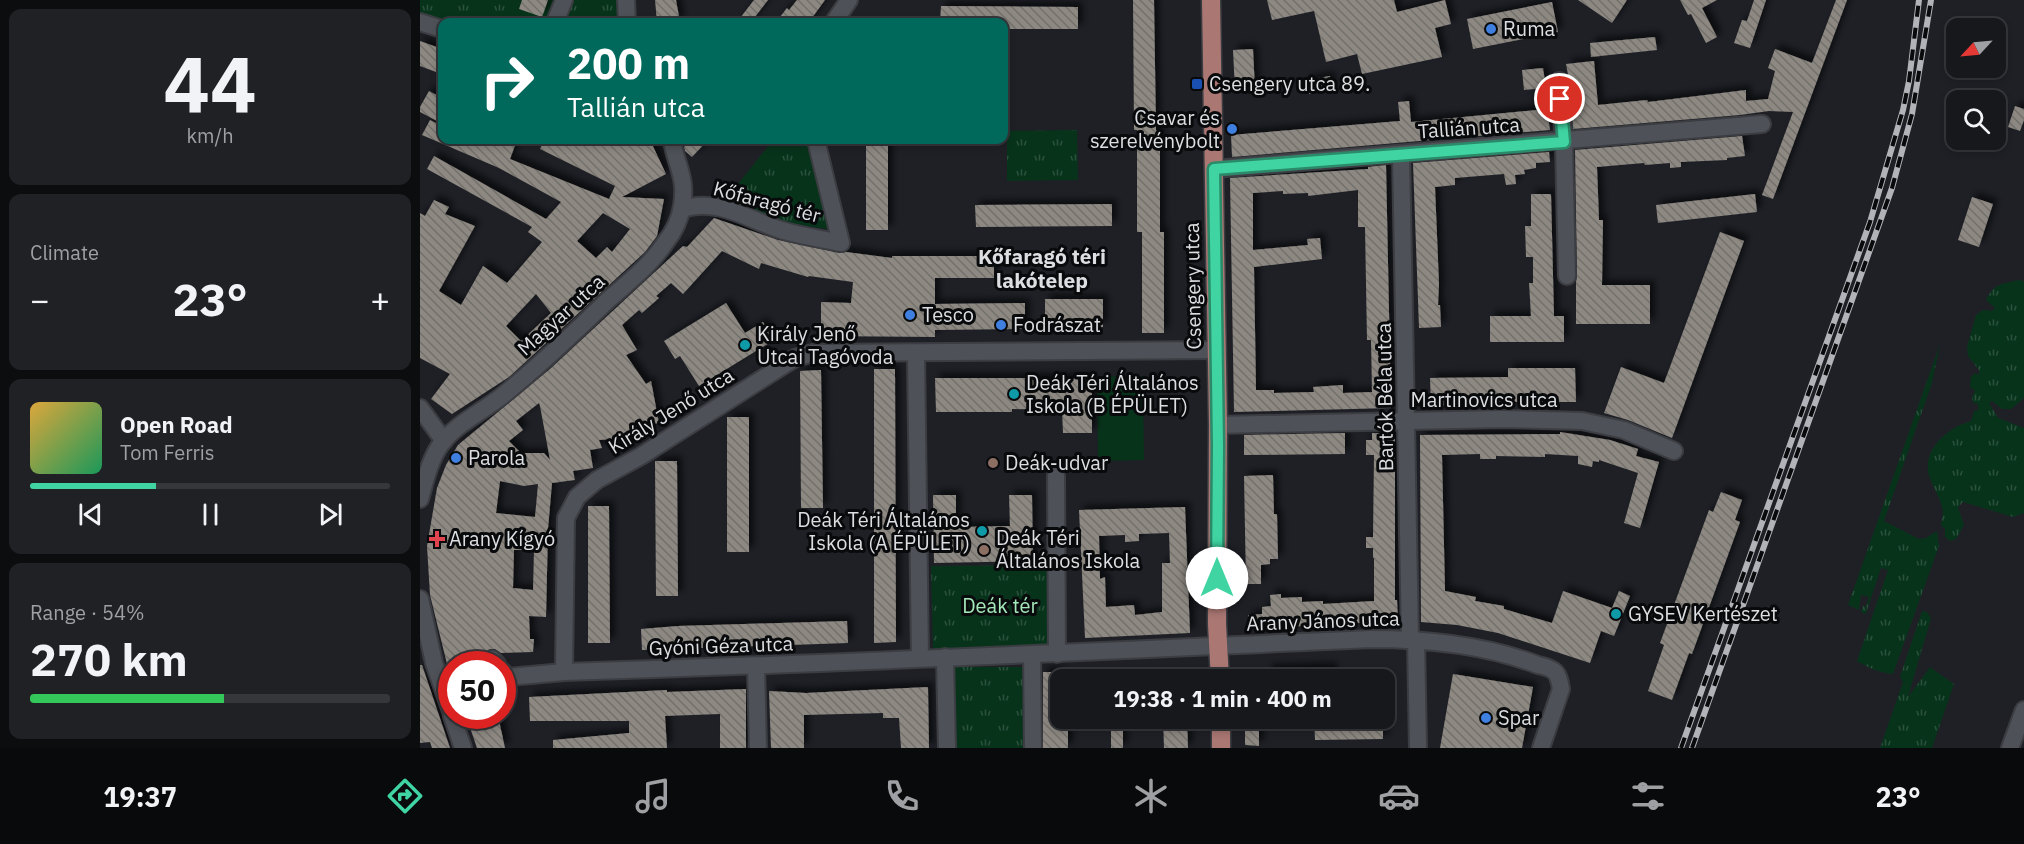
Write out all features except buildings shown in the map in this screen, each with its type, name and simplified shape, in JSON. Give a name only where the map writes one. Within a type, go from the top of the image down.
[{"type":"main road","name":"Csengery utca","points":[[1211,0],[1219,669]]},
{"type":"main road","points":[[1221,729],[1221,748]]},
{"type":"street","points":[[557,18],[564,0]]},
{"type":"street","points":[[626,0],[627,18]]},
{"type":"street","points":[[837,18],[849,0]]},
{"type":"street","points":[[420,22],[438,28]]},
{"type":"street","points":[[1559,81],[1564,142],[1567,276]]},
{"type":"street","name":"Tallián utca","points":[[1214,169],[1762,124]]},
{"type":"street","name":"Magyar utca","points":[[420,499],[436,453],[444,441],[515,385],[649,263],[670,236],[682,209],[683,173],[673,144]]},
{"type":"street","name":"Kőfaragó tér","points":[[682,209],[693,205],[716,206],[782,231],[842,243],[817,144]]},
{"type":"street","name":"Bartók Béla utca","points":[[1401,154],[1406,420],[1418,748]]},
{"type":"street","name":"Király Jenő utca","points":[[564,672],[566,518],[577,497],[597,480],[641,456],[795,358],[813,353],[1216,350]]},
{"type":"street","points":[[916,354],[920,658]]},
{"type":"street","points":[[420,408],[444,441]]},
{"type":"street","name":"Martinovics utca","points":[[1218,425],[1406,420],[1582,421],[1624,430],[1674,451]]},
{"type":"street","points":[[1056,476],[1057,654]]},
{"type":"street","points":[[420,599],[423,628],[438,673]]},
{"type":"street","name":"Arany János utca","points":[[945,657],[1370,639],[1413,640],[1483,649],[1526,660],[1554,671],[1559,679],[1560,689],[1541,748]]},
{"type":"street","points":[[1032,655],[1033,748]]},
{"type":"street","points":[[945,657],[947,748]]},
{"type":"street","name":"Gyóni Géza utca","points":[[516,676],[564,672],[945,657]]},
{"type":"street","points":[[756,666],[758,748]]},
{"type":"street","points":[[2010,748],[2024,710]]},
{"type":"street","points":[[457,729],[463,748]]},
{"type":"green space","points":[[420,0],[619,0],[620,18],[438,19],[420,14]]},
{"type":"green space","points":[[1077,130],[1078,180],[1007,181],[1008,131]]},
{"type":"green space","points":[[770,144],[812,144],[833,230],[783,222],[722,204]]},
{"type":"green space","points":[[2019,280],[2024,281],[2024,398],[2011,409],[2002,409],[1992,401],[1989,403],[1998,418],[2024,428],[2024,513],[2013,517],[1963,502],[1958,507],[1964,525],[1956,539],[1950,541],[1945,537],[1945,529],[1941,525],[1943,509],[1929,476],[1930,453],[1940,439],[1955,428],[1971,421],[1974,411],[1978,410],[1978,404],[1973,403],[1972,397],[1975,391],[1970,387],[1971,377],[1975,373],[1979,375],[1979,370],[1968,356],[1967,347],[1976,315],[1983,310],[1992,311],[1995,308],[1986,300],[1995,287]]},
{"type":"green space","points":[[1940,344],[1932,383],[1884,521],[1919,539],[1926,538],[1937,531],[1939,546],[1893,674],[1875,670],[1857,661],[1888,570],[1881,568],[1866,613],[1861,612],[1863,606],[1866,607],[1869,597],[1861,595],[1859,610],[1848,605]]},
{"type":"green space","points":[[1143,376],[1144,460],[1098,461],[1097,377]]},
{"type":"green space","name":"Deák tér","points":[[1049,565],[1052,645],[933,649],[931,566]]},
{"type":"green space","points":[[1922,611],[1927,612],[1931,618],[1908,697],[1930,667],[1954,684],[1932,748],[1880,748],[1903,682],[1900,677]]},
{"type":"green space","name":"Deák tér","points":[[953,667],[1030,667],[1030,748],[954,748]]},
{"type":"railway","points":[[1681,748],[1870,222],[1903,110],[1919,0]]},
{"type":"railway","points":[[1692,748],[1892,188],[1912,114],[1931,0]]},
{"type":"place","name":"Ruma","points":[[1491,29]]},
{"type":"place","name":"Csengery utca 89.","points":[[1197,84]]},
{"type":"place","name":"Csavar és szerelvénybolt","points":[[1232,129]]},
{"type":"place","name":"Tesco","points":[[910,315]]},
{"type":"place","name":"Fodrászat","points":[[1001,325]]},
{"type":"place","name":"Király Jenő Utcai Tagóvoda","points":[[745,345]]},
{"type":"place","name":"Deák Téri Általános Iskola (B ÉPÜLET)","points":[[1014,394]]},
{"type":"place","name":"Parola","points":[[456,458]]},
{"type":"place","name":"Deák-udvar","points":[[993,463]]},
{"type":"place","name":"Deák Téri Általános Iskola (A ÉPÜLET)","points":[[982,531]]},
{"type":"place","name":"Arany Kígyó","points":[[437,539]]},
{"type":"place","name":"Deák Téri Általános Iskola","points":[[984,550]]},
{"type":"place","name":"GYSEV Kertészet","points":[[1616,614]]},
{"type":"place","name":"Spar","points":[[1486,718]]},
{"type":"district","name":"Kőfaragó téri lakótelep","points":[[1042,269]]},
{"type":"route","points":[[1217,578],[1218,446],[1214,169],[1564,142],[1560,99]]}]
